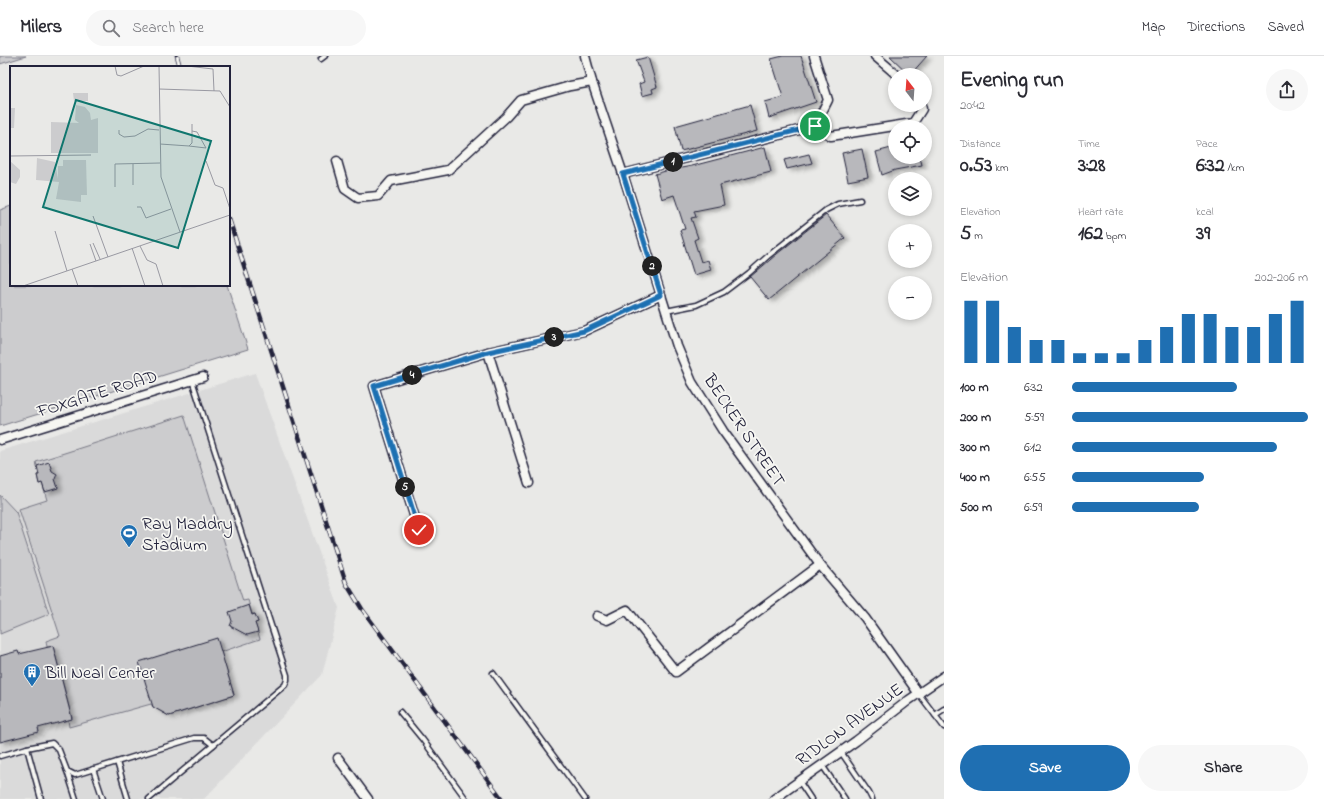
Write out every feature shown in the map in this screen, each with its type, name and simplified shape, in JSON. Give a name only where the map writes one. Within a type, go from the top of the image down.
[{"type":"street","name":"BECKER STREET","points":[[585,56],[666,311],[692,382],[723,431],[820,566],[865,618],[913,683],[919,694]]},
{"type":"street","points":[[814,56],[828,100],[815,126]]},
{"type":"street","points":[[875,56],[889,68]]},
{"type":"street","points":[[337,161],[345,189],[358,198],[378,196],[391,181],[448,170],[506,117],[521,100],[570,86],[592,82]]},
{"type":"street","points":[[623,174],[815,126],[831,136],[912,123],[920,112]]},
{"type":"street","points":[[419,530],[374,386],[488,352],[584,331],[661,295]]},
{"type":"street","points":[[488,352],[529,483]]},
{"type":"street","name":"FOXGATE ROAD","points":[[0,440],[203,377]]},
{"type":"street","points":[[597,616],[607,620],[627,610],[676,672],[820,566]]},
{"type":"street","name":"RIDLON AVENUE","points":[[774,799],[944,676]]},
{"type":"street","points":[[338,758],[368,799]]},
{"type":"lane","points":[[666,311],[696,305],[724,292],[826,210],[838,204],[860,200]]},
{"type":"lane","points":[[149,799],[285,685],[287,680],[287,675],[192,380]]},
{"type":"lane","points":[[494,673],[585,799]]},
{"type":"lane","points":[[919,694],[944,727]]},
{"type":"lane","points":[[935,715],[944,709]]},
{"type":"lane","points":[[400,712],[423,740],[466,799]]},
{"type":"lane","points":[[67,771],[75,775],[194,738],[204,738],[213,745]]},
{"type":"lane","points":[[0,756],[52,742],[59,750],[76,799]]},
{"type":"lane","points":[[27,748],[41,799]]},
{"type":"lane","points":[[841,752],[872,799]]},
{"type":"lane","points":[[118,762],[128,799]]},
{"type":"lane","points":[[822,764],[845,799]]},
{"type":"lane","points":[[93,769],[103,799]]},
{"type":"lane","points":[[799,781],[811,799]]},
{"type":"shaded area","points":[[0,56],[26,56],[0,64]]},
{"type":"shaded area","points":[[10,206],[10,286],[227,286],[248,349],[0,426],[0,210]]},
{"type":"shaded area","points":[[255,373],[339,608],[322,675],[204,799],[0,799],[0,451]]},
{"type":"shaded area","name":"Ray Maddry Stadium","points":[[184,415],[243,601],[248,600],[252,614],[255,614],[258,622],[255,623],[260,639],[221,652],[234,695],[169,716],[153,707],[151,704],[69,727],[68,720],[72,718],[53,646],[47,647],[46,641],[60,636],[19,509],[47,500],[42,483],[39,484],[37,475],[39,474],[36,462]]},
{"type":"shaded area","points":[[0,495],[16,512],[49,614],[0,634]]},
{"type":"building","points":[[783,56],[801,56],[816,102],[769,118],[765,102],[783,97],[771,59]]},
{"type":"building","points":[[890,56],[927,56],[916,68],[903,68]]},
{"type":"building","points":[[648,57],[657,87],[652,89],[653,93],[642,96],[639,84],[644,82],[636,60]]},
{"type":"building","points":[[750,105],[757,131],[681,151],[675,126]]},
{"type":"building","points":[[765,147],[771,172],[720,185],[724,205],[694,211],[696,217],[691,218],[698,238],[694,240],[701,262],[708,260],[711,270],[694,275],[680,230],[685,229],[674,195],[662,199],[655,174]]},
{"type":"building","points":[[862,149],[868,177],[848,181],[842,153]]},
{"type":"building","points":[[888,149],[888,164],[922,165],[895,170],[882,175],[876,152]]},
{"type":"building","points":[[809,154],[812,163],[787,169],[784,160]]},
{"type":"building","points":[[826,215],[845,238],[769,300],[750,277]]},
{"type":"building","points":[[49,462],[52,471],[57,474],[55,479],[58,488],[45,492],[42,483],[39,484],[37,466]]},
{"type":"building","points":[[249,605],[252,615],[255,614],[258,622],[255,623],[258,632],[247,635],[230,626],[232,621],[229,612]]},
{"type":"building","points":[[217,638],[234,695],[169,716],[153,707],[139,662]]},
{"type":"building","name":"Bill Neal Center","points":[[53,646],[72,719],[38,728],[39,732],[0,742],[0,656],[18,651],[19,654]]},
{"type":"railway","points":[[177,56],[180,66]]},
{"type":"railway","points":[[230,222],[346,583],[362,609],[502,799]]},
{"type":"place","name":"Ray Maddry Stadium","points":[[129,548]]},
{"type":"place","name":"Bill Neal Center","points":[[32,687]]},
{"type":"route","points":[[419,530],[374,386],[488,352],[584,331],[661,295],[623,174],[788,134],[815,126]]}]
